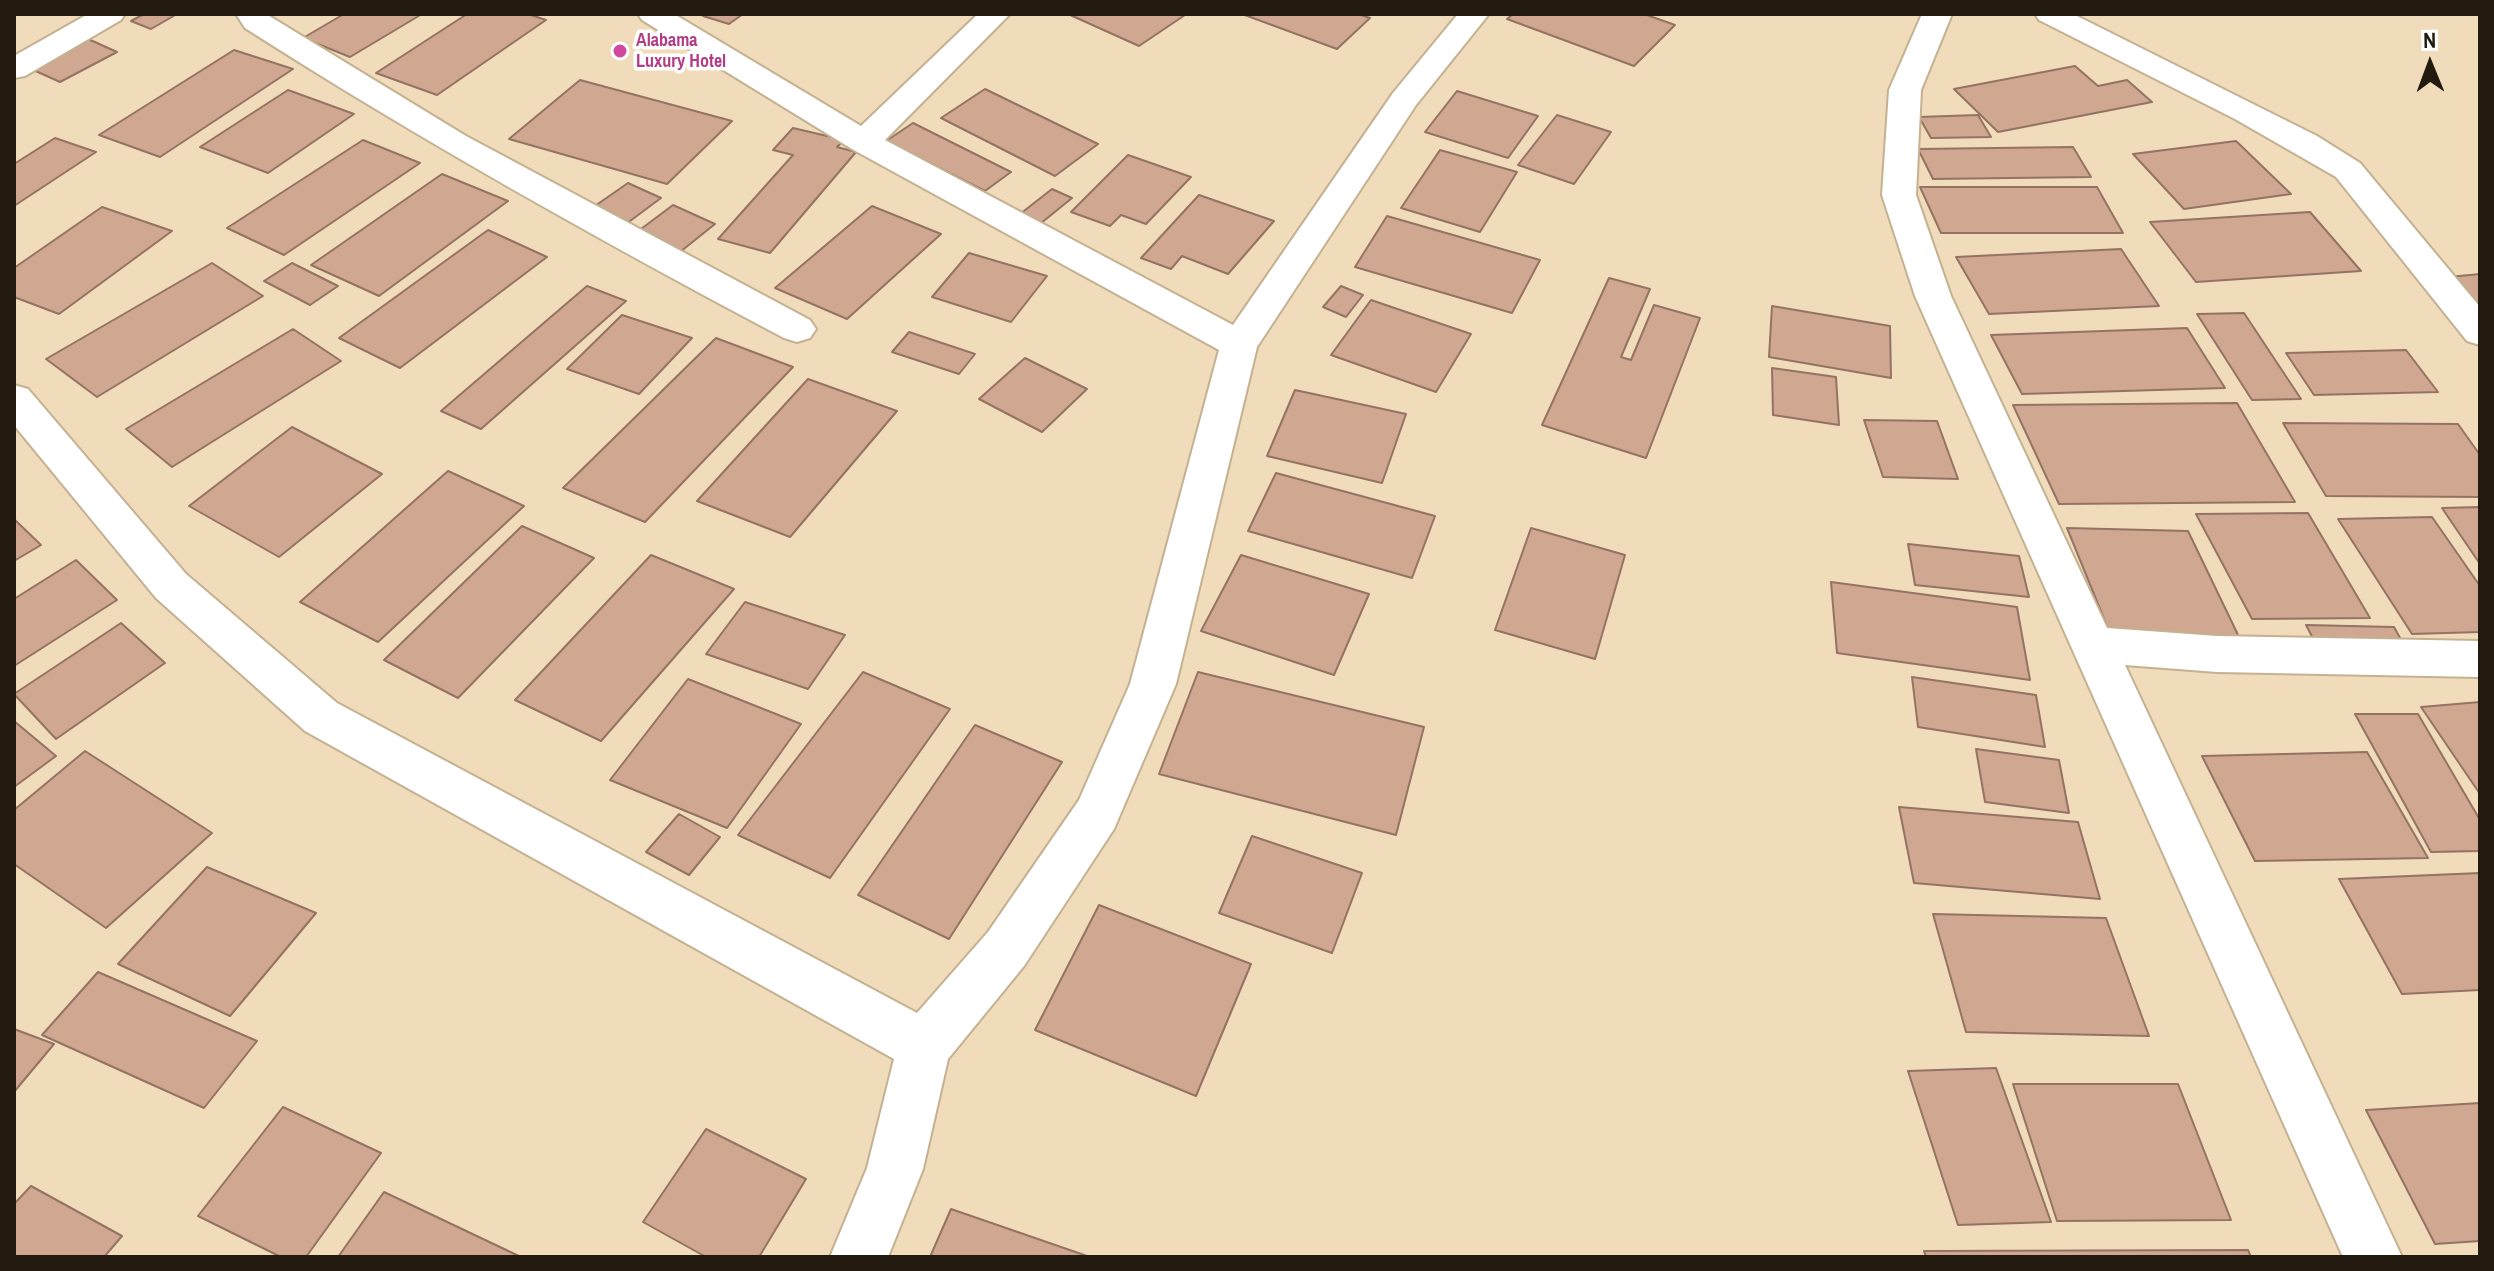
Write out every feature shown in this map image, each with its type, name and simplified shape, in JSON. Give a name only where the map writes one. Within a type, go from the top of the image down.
[{"type":"street","points":[[14,69],[110,14]]},
{"type":"street","points":[[251,14],[256,22],[336,74],[562,206],[797,329]]},
{"type":"street","points":[[653,14],[864,142],[1239,345]]},
{"type":"street","points":[[864,142],[995,14]]},
{"type":"street","points":[[859,1257],[895,1169],[924,1046],[1006,949],[1097,814],[1153,684],[1239,345],[1404,100],[1474,14]]},
{"type":"street","points":[[1937,14],[1905,90],[1899,195],[1933,296],[2096,645],[2373,1257]]},
{"type":"street","points":[[2050,14],[2246,112],[2348,170],[2480,332]]},
{"type":"street","points":[[14,399],[171,586],[321,717],[924,1046]]},
{"type":"street","points":[[2096,645],[2217,654],[2480,659]]},
{"type":"building","points":[[144,14],[177,14],[151,29],[131,21]]},
{"type":"building","points":[[344,14],[422,14],[350,57],[303,38]]},
{"type":"building","points":[[467,14],[528,14],[546,20],[437,95],[376,73]]},
{"type":"building","points":[[743,14],[729,24],[703,16]]},
{"type":"building","points":[[1068,14],[1183,14],[1185,15],[1139,46]]},
{"type":"building","points":[[1242,14],[1358,14],[1370,18],[1337,49]]},
{"type":"building","points":[[1513,14],[1644,14],[1675,25],[1634,66],[1507,19]]},
{"type":"building","points":[[86,38],[117,52],[60,82],[29,68]]},
{"type":"building","points":[[234,50],[293,69],[160,157],[99,135]]},
{"type":"building","points":[[2075,66],[2098,86],[2127,80],[2152,102],[1998,132],[1954,89]]},
{"type":"building","points":[[580,80],[732,121],[667,184],[509,139]]},
{"type":"building","points":[[985,89],[1098,144],[1055,176],[941,118]]},
{"type":"building","points":[[288,90],[354,114],[268,173],[200,147]]},
{"type":"building","points":[[1457,91],[1538,116],[1508,158],[1425,132]]},
{"type":"building","points":[[1557,115],[1611,132],[1574,184],[1518,165]]},
{"type":"building","points":[[1978,115],[1991,137],[1931,138],[1919,117]]},
{"type":"building","points":[[913,123],[1011,172],[985,191],[886,141]]},
{"type":"building","points":[[793,128],[844,140],[837,147],[856,152],[770,253],[718,239],[793,155],[773,150]]},
{"type":"building","points":[[55,138],[96,152],[14,206],[14,164]]},
{"type":"building","points":[[363,140],[420,163],[284,255],[227,228]]},
{"type":"building","points":[[2236,141],[2291,194],[2184,209],[2133,154]]},
{"type":"building","points":[[2073,147],[2091,177],[1933,179],[1918,149]]},
{"type":"building","points":[[1440,150],[1517,172],[1480,232],[1401,208]]},
{"type":"building","points":[[1128,155],[1191,177],[1146,224],[1121,215],[1110,226],[1071,212]]},
{"type":"building","points":[[442,174],[508,201],[379,296],[311,265]]},
{"type":"building","points":[[628,183],[661,198],[626,224],[592,208]]},
{"type":"building","points":[[1920,187],[2097,187],[2123,233],[1941,233]]},
{"type":"building","points":[[1052,189],[1072,198],[1040,224],[1020,214]]},
{"type":"building","points":[[1199,195],[1274,221],[1228,274],[1182,256],[1171,269],[1141,258]]},
{"type":"building","points":[[673,205],[715,224],[680,252],[637,232]]},
{"type":"building","points":[[872,206],[941,234],[847,319],[775,288]]},
{"type":"building","points":[[102,207],[172,231],[59,314],[14,297],[14,268]]},
{"type":"building","points":[[2310,212],[2361,271],[2196,282],[2150,222]]},
{"type":"building","points":[[1387,216],[1540,260],[1512,313],[1355,267]]},
{"type":"building","points":[[488,230],[547,257],[400,368],[339,338]]},
{"type":"building","points":[[2121,249],[2159,306],[1989,314],[1956,257]]},
{"type":"building","points":[[969,253],[1047,276],[1011,322],[932,297]]},
{"type":"building","points":[[212,263],[263,296],[97,397],[46,359]]},
{"type":"building","points":[[292,263],[338,286],[310,305],[264,281]]},
{"type":"building","points":[[2480,274],[2480,308],[2449,277]]},
{"type":"building","points":[[1609,278],[1650,289],[1621,357],[1631,360],[1654,305],[1700,318],[1646,458],[1542,425]]},
{"type":"building","points":[[587,286],[626,301],[481,429],[441,411]]},
{"type":"building","points":[[1341,286],[1363,295],[1346,317],[1323,307]]},
{"type":"building","points":[[1371,300],[1471,334],[1436,392],[1331,355]]},
{"type":"building","points":[[1772,306],[1890,326],[1891,378],[1769,357]]},
{"type":"building","points":[[2244,313],[2301,399],[2252,400],[2197,314]]},
{"type":"building","points":[[622,315],[692,338],[639,394],[567,369]]},
{"type":"building","points":[[2187,328],[2225,388],[2022,394],[1991,335]]},
{"type":"building","points":[[293,329],[341,361],[172,467],[126,429]]},
{"type":"building","points":[[909,332],[975,354],[959,374],[892,352]]},
{"type":"building","points":[[716,338],[793,367],[645,522],[563,488]]},
{"type":"building","points":[[2406,350],[2438,392],[2314,395],[2286,353]]},
{"type":"building","points":[[1025,358],[1087,389],[1042,432],[979,399]]},
{"type":"building","points":[[1772,368],[1836,377],[1839,425],[1773,415]]},
{"type":"building","points":[[808,379],[897,411],[790,537],[697,501]]},
{"type":"building","points":[[1295,390],[1406,414],[1382,483],[1267,456]]},
{"type":"building","points":[[2237,403],[2295,502],[2059,504],[2013,405]]},
{"type":"building","points":[[1864,420],[1937,421],[1958,479],[1883,477]]},
{"type":"building","points":[[2283,423],[2458,424],[2480,455],[2480,497],[2326,496]]},
{"type":"building","points":[[292,427],[382,474],[279,557],[189,506]]},
{"type":"building","points":[[448,471],[524,506],[378,642],[300,602]]},
{"type":"building","points":[[1276,473],[1435,516],[1412,578],[1248,531]]},
{"type":"building","points":[[2480,507],[2480,564],[2442,508]]},
{"type":"building","points":[[2308,513],[2370,618],[2252,619],[2196,514]]},
{"type":"building","points":[[2432,517],[2480,586],[2480,632],[2412,634],[2338,519]]},
{"type":"building","points":[[14,519],[41,545],[14,561]]},
{"type":"building","points":[[522,526],[594,558],[458,698],[384,660]]},
{"type":"building","points":[[1531,528],[1625,555],[1595,659],[1495,630]]},
{"type":"building","points":[[2067,528],[2188,531],[2240,639],[2111,636]]},
{"type":"building","points":[[1908,544],[2019,556],[2029,597],[1915,585]]},
{"type":"building","points":[[651,555],[734,589],[601,741],[515,700]]},
{"type":"building","points":[[1241,555],[1369,594],[1334,675],[1201,631]]},
{"type":"building","points":[[76,560],[117,600],[14,666],[14,599]]},
{"type":"building","points":[[1831,582],[2017,607],[2030,680],[1837,653]]},
{"type":"building","points":[[745,602],[845,635],[808,689],[706,654]]},
{"type":"building","points":[[121,623],[165,663],[56,739],[14,694]]},
{"type":"building","points":[[2306,625],[2394,627],[2408,652],[2319,650]]},
{"type":"building","points":[[863,672],[950,709],[830,878],[738,835]]},
{"type":"building","points":[[1198,672],[1424,727],[1396,835],[1159,774]]},
{"type":"building","points":[[1912,677],[2036,695],[2045,747],[1918,727]]},
{"type":"building","points":[[688,679],[801,724],[727,828],[610,780]]},
{"type":"building","points":[[2480,702],[2480,794],[2421,707]]},
{"type":"building","points":[[2355,714],[2418,714],[2480,820],[2480,851],[2431,852]]},
{"type":"building","points":[[14,721],[56,756],[14,787]]},
{"type":"building","points":[[975,725],[1062,762],[949,939],[858,895]]},
{"type":"building","points":[[1976,749],[2059,760],[2069,813],[1985,802]]},
{"type":"building","points":[[85,751],[212,833],[106,928],[14,864],[14,810]]},
{"type":"building","points":[[2367,752],[2428,858],[2255,861],[2202,756]]},
{"type":"building","points":[[1899,807],[2078,822],[2100,899],[1914,883]]},
{"type":"building","points":[[679,814],[720,837],[689,875],[646,852]]},
{"type":"building","points":[[1252,836],[1362,873],[1332,953],[1219,913]]},
{"type":"building","points":[[207,867],[316,913],[230,1016],[118,964]]},
{"type":"building","points":[[2480,873],[2480,990],[2402,994],[2339,879]]},
{"type":"building","points":[[1099,905],[1251,964],[1196,1096],[1035,1030]]},
{"type":"building","points":[[1933,914],[2106,918],[2149,1036],[1966,1032]]},
{"type":"building","points":[[98,972],[257,1041],[204,1108],[42,1035]]},
{"type":"building","points":[[14,1029],[54,1044],[14,1092]]},
{"type":"building","points":[[1996,1068],[2051,1222],[1958,1225],[1908,1071]]},
{"type":"building","points":[[2013,1084],[2178,1084],[2231,1220],[2057,1221]]},
{"type":"building","points":[[2480,1103],[2480,1241],[2435,1244],[2366,1110]]},
{"type":"building","points":[[283,1107],[381,1153],[306,1257],[281,1257],[198,1216]]},
{"type":"building","points":[[706,1129],[806,1179],[759,1257],[706,1257],[643,1222]]},
{"type":"building","points":[[31,1186],[122,1236],[104,1257],[14,1257],[14,1204]]},
{"type":"building","points":[[384,1192],[521,1257],[338,1257]]},
{"type":"building","points":[[951,1209],[1090,1257],[930,1257]]},
{"type":"building","points":[[2248,1250],[2251,1257],[1926,1257],[1924,1251]]},
{"type":"place","name":"Alabama Luxury Hotel","points":[[620,51]]}]
